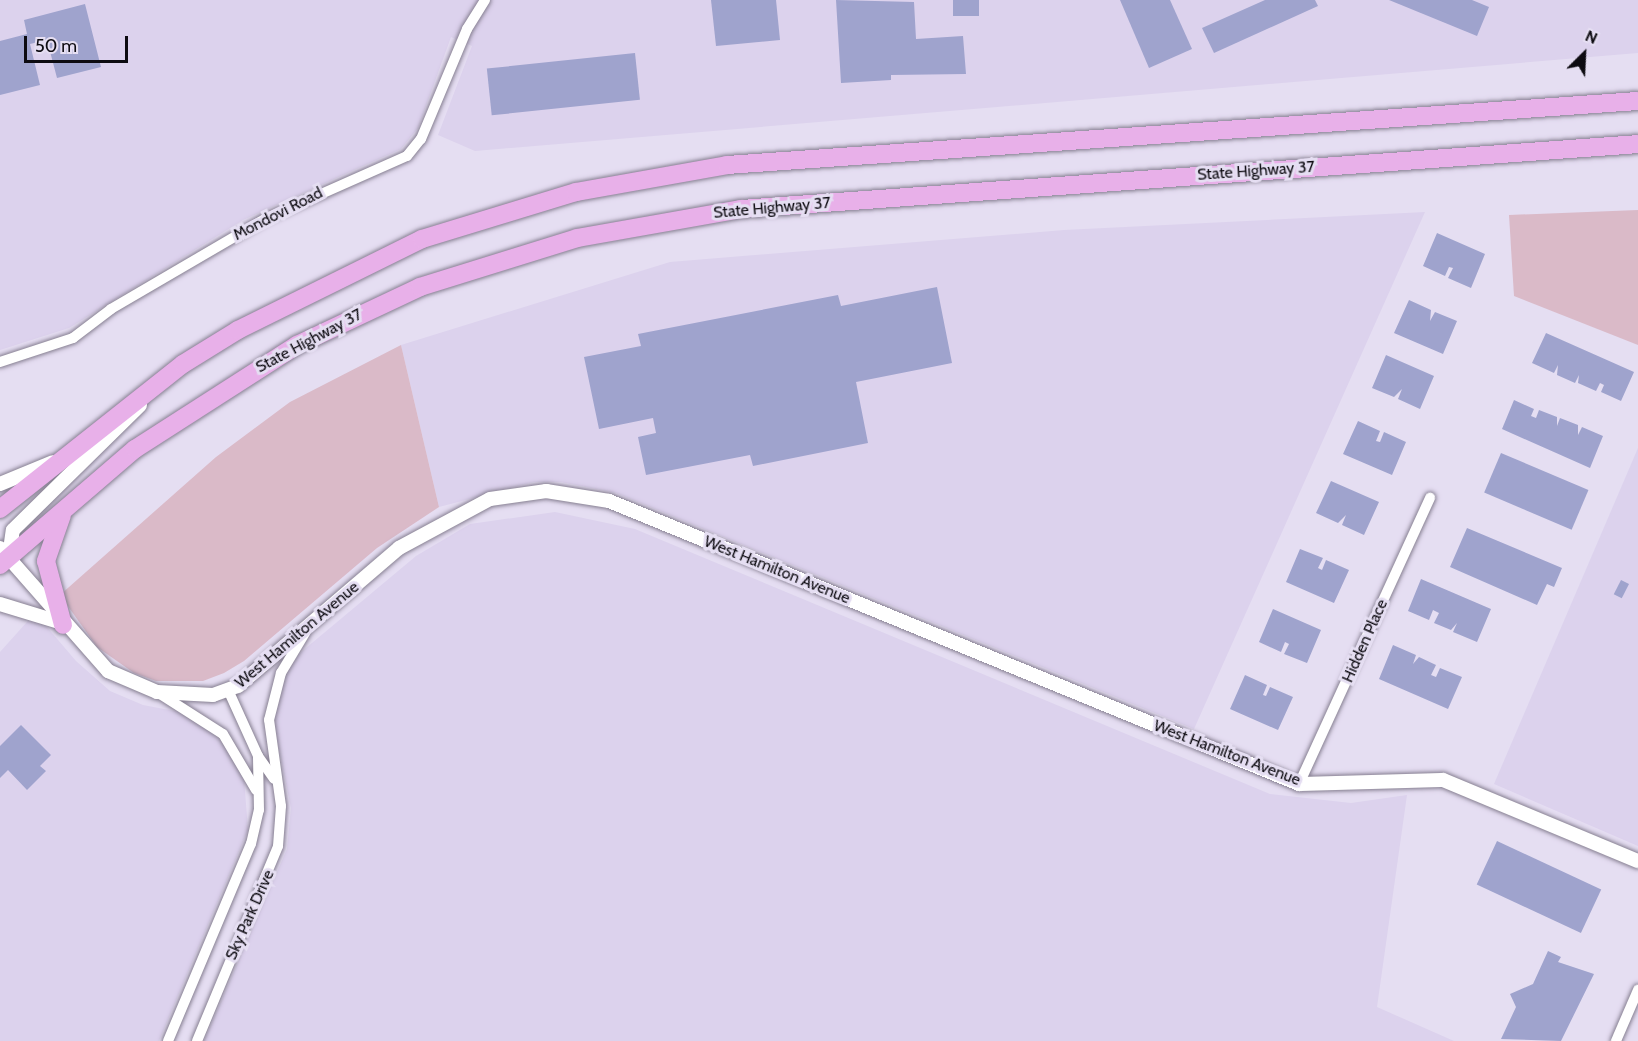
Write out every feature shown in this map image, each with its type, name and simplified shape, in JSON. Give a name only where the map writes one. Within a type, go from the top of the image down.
[{"type":"main road","points":[[0,509],[55,462],[211,344],[364,264],[494,214],[639,178],[727,165],[1638,101]]},
{"type":"main road","name":"State Highway 37","points":[[3,556],[161,430],[297,345],[420,287],[577,238],[741,209],[1638,144]]},
{"type":"main road","points":[[63,625],[46,561],[66,507]]},
{"type":"street","name":"Mondovi Road","points":[[0,362],[73,338],[111,309],[267,218],[407,156],[421,139],[484,0]]},
{"type":"street","points":[[3,556],[13,530],[117,432],[153,386]]},
{"type":"street","points":[[0,484],[55,462]]},
{"type":"street","name":"West Hamilton Avenue","points":[[3,556],[63,625],[108,671],[157,692],[188,697],[229,692],[399,549],[479,504],[546,491],[609,501],[1299,784],[1443,780],[1638,861]]},
{"type":"street","name":"Hidden Place","points":[[1299,784],[1430,498]]},
{"type":"street","points":[[0,604],[36,612],[63,625]]},
{"type":"street","name":"Sky Park Drive","points":[[197,1041],[279,846],[282,829],[270,738],[271,704],[281,673],[308,627]]},
{"type":"street","points":[[157,692],[223,734],[259,795]]},
{"type":"street","name":"Sky Park Drive","points":[[229,692],[258,756],[277,784]]},
{"type":"street","name":"Sky Park Drive","points":[[168,1041],[251,844],[259,795],[258,756]]},
{"type":"street","points":[[1616,1041],[1638,990]]},
{"type":"shaded area","points":[[0,0],[1638,0],[1638,53],[475,151],[438,135],[472,46],[451,37],[418,128],[401,149],[243,220],[69,328],[0,350]]},
{"type":"shaded area","points":[[1638,210],[1638,345],[1514,296],[1509,215]]},
{"type":"shaded area","points":[[1425,212],[1194,729],[616,493],[561,482],[534,482],[439,507],[401,345],[670,262],[1064,230]]},
{"type":"shaded area","points":[[401,345],[439,507],[377,548],[244,661],[224,673],[203,681],[156,681],[134,673],[97,647],[60,595],[216,457],[290,402]]},
{"type":"shaded area","points":[[1638,448],[1638,846],[1494,784]]},
{"type":"shaded area","points":[[555,512],[635,529],[1270,794],[1351,803],[1407,795],[1377,1007],[1454,1041],[204,1041],[287,849],[291,808],[273,720],[287,672],[300,653],[416,556],[470,524]]},
{"type":"shaded area","points":[[35,613],[76,661],[110,691],[143,705],[180,712],[206,726],[230,751],[244,778],[248,830],[159,1041],[0,1041],[0,652]]},
{"type":"building","points":[[711,0],[776,0],[780,40],[716,46]]},
{"type":"building","points":[[836,0],[914,2],[916,39],[963,36],[966,74],[891,75],[891,80],[841,83]]},
{"type":"building","points":[[953,0],[979,0],[979,16],[953,16]]},
{"type":"building","points":[[1120,0],[1170,0],[1192,49],[1149,68]]},
{"type":"building","points":[[1265,0],[1315,0],[1318,6],[1214,53],[1202,28]]},
{"type":"building","points":[[1389,0],[1472,0],[1489,7],[1477,36]]},
{"type":"building","points":[[85,4],[101,67],[57,78],[47,40],[30,44],[40,85],[0,95],[0,41],[27,34],[24,20]]},
{"type":"building","points":[[635,53],[640,100],[492,115],[487,69]]},
{"type":"building","points":[[1437,233],[1485,254],[1471,288],[1448,278],[1453,268],[1449,267],[1445,276],[1423,266]]},
{"type":"building","points":[[937,287],[952,363],[856,382],[868,443],[753,466],[750,455],[646,475],[638,437],[656,433],[653,418],[599,429],[584,357],[641,346],[638,334],[838,295],[841,306]]},
{"type":"building","points":[[1409,300],[1431,310],[1430,321],[1435,312],[1457,321],[1443,354],[1394,333]]},
{"type":"building","points":[[1546,333],[1634,372],[1621,401],[1601,392],[1604,385],[1600,383],[1596,391],[1578,383],[1579,375],[1575,383],[1557,375],[1558,365],[1554,373],[1532,363]]},
{"type":"building","points":[[1386,355],[1434,376],[1420,409],[1398,399],[1402,389],[1394,397],[1372,388]]},
{"type":"building","points":[[1514,400],[1534,409],[1531,416],[1536,418],[1539,410],[1557,417],[1557,426],[1560,418],[1578,425],[1578,435],[1582,427],[1603,436],[1590,468],[1502,429]]},
{"type":"building","points":[[1358,421],[1380,431],[1376,441],[1380,442],[1384,432],[1406,442],[1392,475],[1343,454]]},
{"type":"building","points":[[1501,453],[1588,490],[1572,530],[1484,493]]},
{"type":"building","points":[[1331,481],[1379,502],[1364,535],[1342,525],[1346,515],[1338,523],[1316,513]]},
{"type":"building","points":[[1467,528],[1562,568],[1554,587],[1547,584],[1537,605],[1450,567]]},
{"type":"building","points":[[1300,549],[1323,558],[1318,568],[1322,570],[1326,560],[1349,570],[1334,603],[1286,582]]},
{"type":"building","points":[[1421,579],[1491,609],[1477,642],[1453,632],[1457,623],[1451,630],[1434,623],[1439,613],[1433,610],[1429,620],[1408,611]]},
{"type":"building","points":[[1621,580],[1629,584],[1622,598],[1614,594]]},
{"type":"building","points":[[1273,609],[1321,630],[1307,663],[1284,654],[1289,644],[1285,642],[1281,652],[1259,642]]},
{"type":"building","points":[[1393,645],[1416,655],[1413,664],[1419,657],[1436,665],[1431,675],[1436,677],[1440,668],[1462,677],[1448,709],[1379,679]]},
{"type":"building","points":[[1245,675],[1267,685],[1263,695],[1266,696],[1270,687],[1293,697],[1278,730],[1230,709]]},
{"type":"building","points":[[21,725],[51,755],[40,766],[46,771],[27,790],[8,770],[0,778],[0,746]]},
{"type":"building","points":[[1497,841],[1601,890],[1581,933],[1477,885]]},
{"type":"building","points":[[1548,951],[1561,957],[1558,962],[1594,974],[1561,1041],[1501,1039],[1516,1007],[1510,994],[1533,984]]}]
